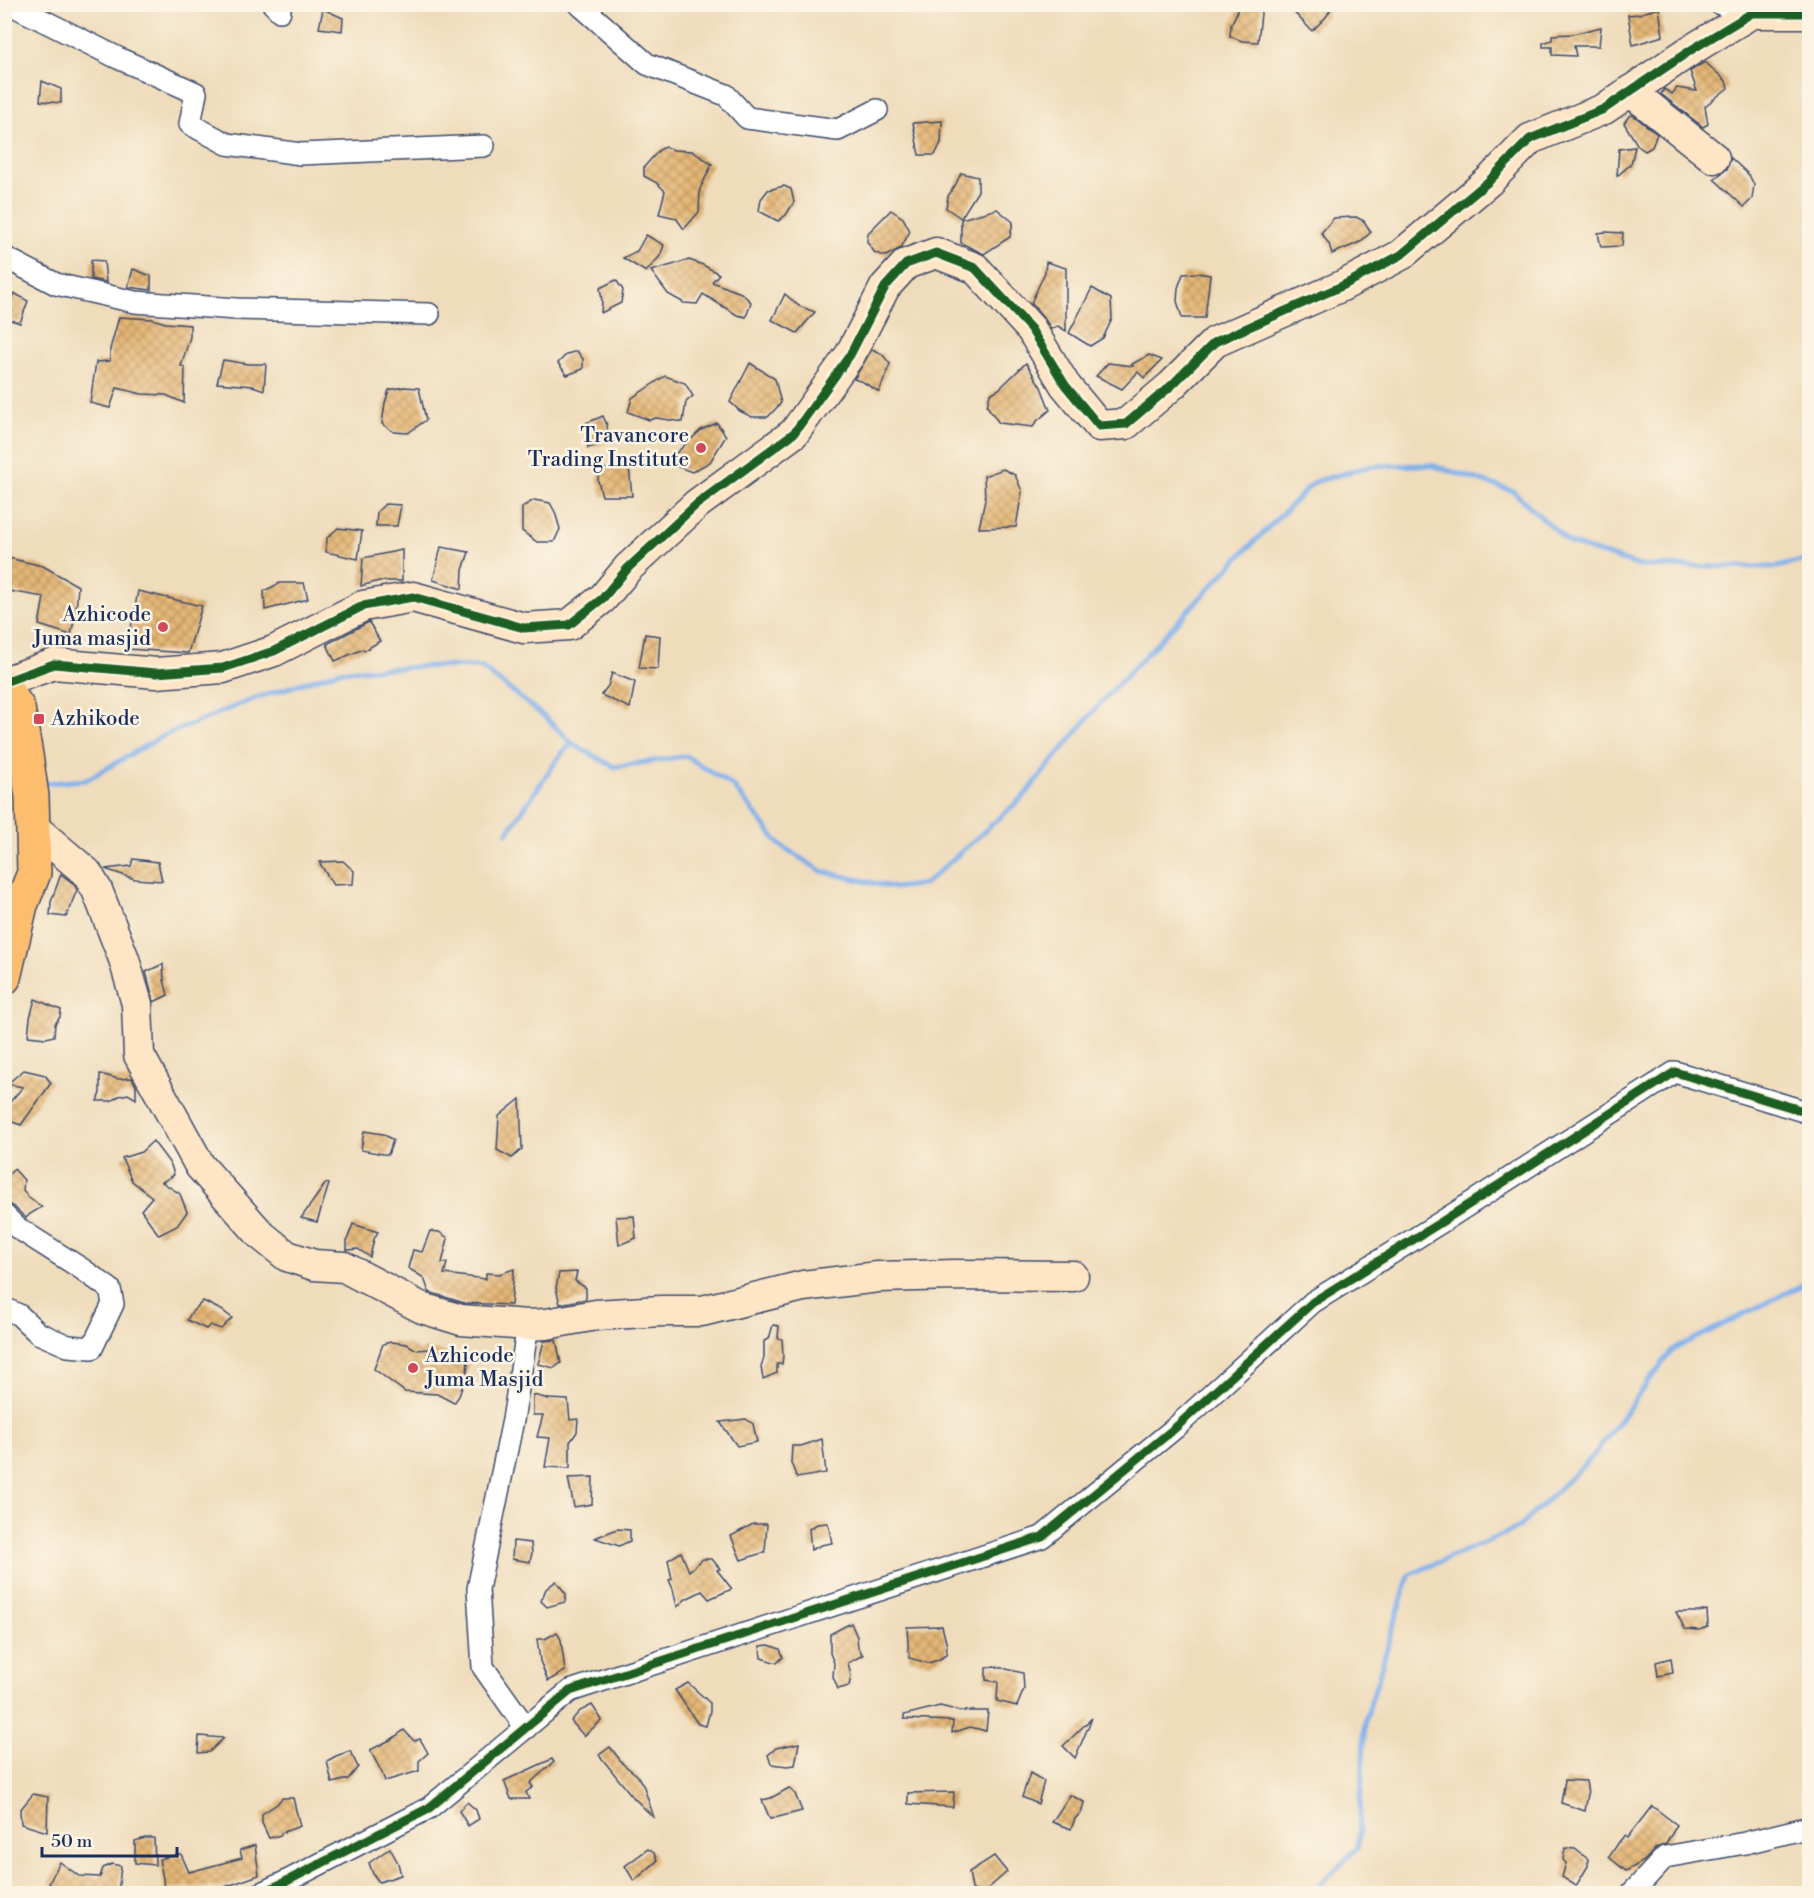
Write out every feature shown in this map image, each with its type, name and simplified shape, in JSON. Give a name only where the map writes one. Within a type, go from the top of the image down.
[{"type":"main road","points":[[4,687],[18,708],[32,796],[34,873],[21,905],[4,978]]},
{"type":"street","points":[[10,4],[117,58],[196,93],[190,124],[227,144],[301,154],[484,146]]},
{"type":"street","points":[[579,4],[647,64],[726,95],[747,118],[838,130],[877,110]]},
{"type":"street","points":[[1720,4],[1752,13],[1809,13]]},
{"type":"street","points":[[4,682],[54,664],[156,673],[223,668],[274,651],[363,606],[413,597],[524,628],[569,625],[603,598],[628,568],[697,504],[794,433],[850,355],[885,287],[906,264],[936,253],[975,268],[1031,328],[1065,385],[1099,426],[1126,424],[1172,385],[1215,342],[1288,311],[1401,255],[1489,181],[1530,139],[1604,109],[1690,50],[1752,13]]},
{"type":"street","points":[[1630,91],[1713,158]]},
{"type":"street","points":[[4,257],[57,284],[135,302],[237,309],[429,314]]},
{"type":"street","points":[[33,827],[87,873],[97,890],[124,959],[137,1004],[139,1055],[200,1166],[261,1235],[287,1256],[314,1265],[344,1267],[422,1308],[461,1320],[528,1325],[596,1315],[702,1311],[803,1286],[878,1278],[955,1275],[1073,1276]]},
{"type":"street","points":[[259,1893],[429,1808],[570,1691],[1042,1537],[1175,1428],[1313,1302],[1675,1072],[1809,1113]]},
{"type":"street","points":[[4,1215],[16,1227],[110,1289],[113,1304],[92,1348],[68,1346],[58,1342],[39,1332],[19,1315],[4,1308]]},
{"type":"street","points":[[526,1728],[483,1668],[478,1589],[513,1420],[528,1325]]},
{"type":"street","points":[[1631,1893],[1665,1857],[1744,1843],[1809,1827]]},
{"type":"building","points":[[1238,4],[1262,4],[1258,42],[1242,41],[1230,36]]},
{"type":"building","points":[[1286,4],[1334,4],[1326,17],[1312,31]]},
{"type":"building","points":[[1659,8],[1663,36],[1633,45],[1628,15]]},
{"type":"building","points":[[323,9],[343,18],[342,31],[319,28]]},
{"type":"building","points":[[1601,27],[1599,46],[1574,46],[1576,56],[1552,55],[1552,47],[1543,47],[1543,43],[1552,40],[1552,35],[1572,34]]},
{"type":"building","points":[[1705,62],[1726,81],[1728,88],[1705,106],[1708,124],[1703,127],[1661,94],[1664,89],[1672,94],[1677,88],[1697,91],[1690,71]]},
{"type":"building","points":[[42,81],[61,89],[61,103],[40,101]]},
{"type":"building","points":[[1633,115],[1657,134],[1652,147],[1645,151],[1638,146],[1624,123],[1629,116]]},
{"type":"building","points":[[942,121],[941,143],[935,155],[919,155],[913,123]]},
{"type":"building","points":[[665,147],[692,151],[712,164],[700,189],[699,212],[684,229],[676,218],[659,214],[665,191],[657,183],[644,176],[644,167],[659,150]]},
{"type":"building","points":[[1635,147],[1631,164],[1617,176],[1619,149]]},
{"type":"building","points":[[1731,158],[1749,175],[1754,185],[1752,199],[1744,207],[1714,179],[1727,169]]},
{"type":"building","points":[[961,173],[978,177],[978,191],[961,218],[946,208],[948,196]]},
{"type":"building","points":[[784,186],[791,189],[794,202],[786,215],[778,221],[759,211],[761,199],[768,190]]},
{"type":"building","points":[[997,209],[1013,222],[1010,237],[984,254],[961,243],[961,219]]},
{"type":"building","points":[[891,210],[903,218],[910,231],[901,248],[886,256],[875,253],[867,242],[868,233]]},
{"type":"building","points":[[1356,217],[1364,221],[1371,232],[1360,242],[1332,254],[1329,244],[1321,233],[1334,218]]},
{"type":"building","points":[[1598,233],[1623,233],[1622,246],[1601,247]]},
{"type":"building","points":[[646,235],[664,245],[660,256],[646,272],[623,258],[637,251]]},
{"type":"building","points":[[91,260],[104,261],[106,282],[91,279]]},
{"type":"building","points":[[689,260],[719,274],[712,282],[741,293],[751,302],[746,317],[737,315],[703,294],[697,304],[684,303],[668,294],[651,271]]},
{"type":"building","points":[[1046,262],[1066,268],[1066,331],[1058,326],[1051,329],[1031,303],[1045,272]]},
{"type":"building","points":[[133,269],[151,276],[151,290],[128,287]]},
{"type":"building","points":[[1183,274],[1210,275],[1205,318],[1182,318],[1177,301],[1178,288]]},
{"type":"building","points":[[616,280],[623,290],[621,303],[601,313],[600,288]]},
{"type":"building","points":[[1092,288],[1111,299],[1112,319],[1103,338],[1090,346],[1069,333]]},
{"type":"building","points":[[14,293],[28,301],[20,323],[4,318],[4,312]]},
{"type":"building","points":[[785,294],[799,306],[815,312],[797,333],[772,320]]},
{"type":"building","points":[[119,317],[190,325],[190,337],[181,366],[185,367],[184,403],[166,395],[142,394],[117,388],[110,408],[90,403],[96,362],[110,361],[110,349]]},
{"type":"building","points":[[872,349],[882,354],[890,364],[879,392],[854,379]]},
{"type":"building","points":[[577,351],[583,359],[583,369],[567,375],[558,363],[567,354]]},
{"type":"building","points":[[1149,355],[1162,360],[1144,378],[1138,372],[1122,389],[1096,376],[1108,363],[1133,366],[1132,364]]},
{"type":"building","points":[[223,360],[266,364],[264,390],[253,386],[217,383]]},
{"type":"building","points":[[750,363],[775,379],[781,403],[768,417],[752,417],[740,411],[730,402]]},
{"type":"building","points":[[1026,363],[1041,387],[1050,410],[1033,427],[999,423],[987,406],[990,394],[999,389]]},
{"type":"building","points":[[665,376],[685,383],[693,396],[686,402],[683,422],[656,418],[649,420],[628,412],[632,398]]},
{"type":"building","points":[[404,387],[419,388],[426,420],[408,433],[394,432],[382,424],[389,390]]},
{"type":"building","points":[[603,416],[607,425],[609,442],[588,448],[586,423]]},
{"type":"building","name":"Travancore Trading Institute","points":[[717,423],[726,436],[710,462],[692,472],[678,467],[672,457],[701,430]]},
{"type":"building","points":[[629,467],[632,496],[602,496],[598,481],[599,469]]},
{"type":"building","points":[[1003,469],[1015,475],[1022,491],[1016,527],[979,528],[985,500],[984,476]]},
{"type":"building","points":[[534,500],[550,503],[555,512],[560,529],[554,542],[537,542],[522,531],[522,507]]},
{"type":"building","points":[[385,504],[401,505],[397,526],[376,526],[377,512]]},
{"type":"building","points":[[338,528],[362,531],[358,559],[326,552],[327,538]]},
{"type":"building","points":[[441,547],[469,552],[463,570],[462,589],[433,580]]},
{"type":"building","points":[[402,550],[402,581],[379,581],[361,586],[363,558]]},
{"type":"building","points":[[4,557],[43,566],[78,586],[71,635],[39,625],[44,597],[4,590]]},
{"type":"building","points":[[280,583],[304,583],[308,599],[265,610],[264,591]]},
{"type":"building","name":"Azhicode Juma masjid","points":[[138,591],[202,606],[188,653],[127,649]]},
{"type":"building","points":[[369,622],[380,641],[364,651],[363,649],[335,661],[327,644]]},
{"type":"building","points":[[645,634],[660,636],[658,669],[639,668]]},
{"type":"building","points":[[612,673],[635,682],[630,708],[601,695],[608,686]]},
{"type":"building","points":[[133,859],[158,862],[162,881],[135,879],[105,869],[131,866]]},
{"type":"building","points":[[343,861],[354,871],[353,884],[333,885],[319,862]]},
{"type":"building","points":[[61,874],[74,884],[77,890],[66,917],[50,915],[51,902]]},
{"type":"building","points":[[163,964],[168,995],[154,1002],[146,972]]},
{"type":"building","points":[[35,999],[61,1010],[60,1017],[55,1024],[54,1036],[46,1038],[28,1036]]},
{"type":"building","points":[[24,1070],[45,1075],[51,1083],[21,1125],[4,1119],[4,1109],[23,1087],[7,1084]]},
{"type":"building","points":[[100,1074],[119,1079],[132,1078],[136,1086],[136,1099],[128,1094],[111,1101],[97,1101],[100,1093]]},
{"type":"building","points":[[520,1099],[522,1149],[512,1158],[497,1150],[499,1116]]},
{"type":"building","points":[[364,1131],[383,1134],[393,1140],[388,1155],[361,1150]]},
{"type":"building","points":[[153,1141],[171,1165],[174,1175],[162,1182],[180,1194],[187,1212],[177,1226],[159,1235],[141,1210],[152,1197],[132,1181],[122,1158],[141,1152]]},
{"type":"building","points":[[14,1169],[24,1180],[23,1190],[29,1198],[42,1207],[26,1218],[4,1201],[4,1179]]},
{"type":"building","points":[[326,1183],[329,1184],[317,1222],[301,1218]]},
{"type":"building","points":[[634,1216],[636,1238],[619,1245],[616,1217]]},
{"type":"building","points":[[353,1224],[378,1232],[370,1257],[358,1249],[347,1250],[347,1240]]},
{"type":"building","points":[[430,1231],[439,1232],[448,1238],[442,1263],[447,1263],[444,1274],[486,1279],[486,1273],[499,1274],[514,1269],[511,1305],[464,1303],[429,1292],[424,1278],[408,1268],[413,1250],[422,1252]]},
{"type":"building","points":[[577,1272],[575,1281],[586,1288],[586,1299],[560,1304],[556,1288],[559,1273]]},
{"type":"building","points":[[203,1301],[232,1318],[221,1329],[210,1325],[206,1329],[187,1320]]},
{"type":"building","points":[[773,1325],[779,1326],[778,1338],[782,1339],[782,1364],[777,1364],[777,1373],[763,1379],[761,1367],[764,1358],[764,1341],[769,1339]]},
{"type":"building","points":[[556,1340],[561,1363],[554,1368],[538,1364],[544,1341]]},
{"type":"building","points":[[391,1342],[407,1344],[417,1350],[429,1349],[445,1352],[457,1360],[468,1360],[467,1373],[459,1396],[454,1403],[437,1394],[405,1392],[374,1369],[383,1344]]},
{"type":"building","points":[[533,1395],[568,1400],[570,1420],[578,1419],[577,1432],[570,1442],[570,1468],[545,1467],[550,1438],[537,1437],[543,1415],[533,1415]]},
{"type":"building","points":[[746,1419],[753,1424],[757,1442],[737,1446],[720,1422]]},
{"type":"building","points":[[822,1439],[826,1473],[797,1478],[791,1463],[792,1446],[801,1446]]},
{"type":"building","points":[[593,1477],[592,1504],[574,1507],[568,1478]]},
{"type":"building","points":[[828,1523],[832,1543],[811,1550],[809,1529],[817,1524]]},
{"type":"building","points":[[753,1524],[767,1524],[765,1552],[741,1560],[731,1536]]},
{"type":"building","points":[[617,1529],[630,1530],[630,1541],[619,1546],[595,1538]]},
{"type":"building","points":[[513,1541],[531,1543],[530,1562],[512,1559]]},
{"type":"building","points":[[681,1552],[689,1571],[703,1559],[712,1559],[720,1569],[717,1570],[732,1589],[709,1599],[702,1591],[686,1599],[677,1607],[669,1580],[672,1579],[668,1560]]},
{"type":"building","points":[[556,1581],[566,1594],[565,1602],[547,1607],[541,1601],[546,1589]]},
{"type":"building","points":[[1707,1610],[1708,1627],[1700,1630],[1685,1629],[1676,1612],[1699,1612]]},
{"type":"building","points":[[851,1623],[857,1637],[858,1648],[863,1655],[848,1663],[851,1676],[849,1686],[838,1689],[833,1677],[834,1663],[830,1653],[830,1634]]},
{"type":"building","points":[[942,1626],[947,1646],[946,1655],[928,1663],[909,1658],[907,1627]]},
{"type":"building","points":[[557,1632],[561,1640],[565,1671],[548,1681],[540,1661],[537,1639],[545,1639]]},
{"type":"building","points":[[769,1645],[780,1649],[783,1657],[777,1663],[761,1658],[760,1646]]},
{"type":"building","points":[[1671,1658],[1673,1673],[1658,1676],[1656,1662]]},
{"type":"building","points":[[994,1666],[1023,1673],[1024,1689],[1017,1706],[997,1701],[998,1682],[986,1680],[986,1668]]},
{"type":"building","points":[[688,1683],[710,1703],[706,1726],[698,1724],[675,1690]]},
{"type":"building","points":[[592,1705],[602,1720],[584,1736],[571,1721],[580,1711]]},
{"type":"building","points":[[940,1706],[960,1711],[988,1711],[986,1731],[970,1727],[952,1733],[953,1721],[904,1719],[904,1715]]},
{"type":"building","points":[[1092,1718],[1075,1758],[1063,1746]]},
{"type":"building","points":[[404,1730],[414,1741],[420,1739],[428,1753],[419,1761],[419,1771],[385,1781],[370,1750]]},
{"type":"building","points":[[199,1736],[224,1738],[209,1752],[198,1753]]},
{"type":"building","points":[[799,1743],[795,1765],[771,1764],[768,1755],[776,1748]]},
{"type":"building","points":[[610,1747],[624,1765],[637,1775],[644,1787],[654,1818],[632,1796],[599,1755]]},
{"type":"building","points":[[350,1751],[358,1767],[348,1779],[332,1783],[327,1761]]},
{"type":"building","points":[[552,1759],[554,1762],[530,1783],[533,1787],[526,1792],[529,1799],[511,1799],[504,1781]]},
{"type":"building","points":[[1030,1773],[1044,1781],[1038,1804],[1022,1797]]},
{"type":"building","points":[[1565,1780],[1586,1781],[1588,1794],[1585,1811],[1561,1803]]},
{"type":"building","points":[[789,1788],[795,1794],[802,1811],[770,1819],[762,1800],[771,1798]]},
{"type":"building","points":[[954,1792],[953,1807],[908,1804],[908,1793]]},
{"type":"building","points":[[33,1794],[48,1797],[47,1832],[21,1824],[20,1810]]},
{"type":"building","points":[[1070,1795],[1084,1802],[1082,1811],[1075,1819],[1071,1829],[1052,1822]]},
{"type":"building","points":[[282,1798],[293,1798],[300,1826],[269,1838],[262,1823],[262,1814]]},
{"type":"building","points":[[467,1802],[476,1810],[479,1819],[468,1826],[459,1811]]},
{"type":"building","points":[[1652,1806],[1677,1825],[1666,1844],[1656,1848],[1644,1861],[1626,1871],[1609,1857],[1624,1836],[1627,1838]]},
{"type":"building","points":[[154,1838],[155,1865],[135,1863],[135,1841]]},
{"type":"building","points":[[255,1845],[259,1875],[222,1888],[192,1887],[164,1890],[159,1859],[181,1854],[189,1872],[242,1858],[240,1850]]},
{"type":"building","points":[[390,1848],[401,1875],[379,1882],[369,1863]]},
{"type":"building","points":[[1565,1848],[1575,1849],[1588,1859],[1588,1866],[1576,1886],[1562,1877],[1566,1863],[1563,1860]]},
{"type":"building","points":[[648,1849],[654,1853],[657,1861],[634,1881],[625,1866]]},
{"type":"building","points":[[994,1856],[1007,1872],[983,1893],[978,1893],[972,1889],[969,1872]]},
{"type":"building","points":[[60,1862],[79,1876],[100,1877],[103,1868],[112,1864],[121,1866],[118,1893],[60,1893],[49,1883]]},
{"type":"waterway","points":[[573,744],[614,767],[686,756],[733,786],[780,845],[821,871],[895,888],[925,884],[1024,796],[1102,701],[1314,482],[1371,466],[1431,465],[1513,491],[1569,543],[1640,566],[1777,567],[1810,559]]},
{"type":"waterway","points":[[46,783],[86,780],[163,736],[253,699],[340,671],[435,666],[481,667],[546,718],[573,744],[563,751],[507,833]]},
{"type":"waterway","points":[[4,789],[13,786]]},
{"type":"waterway","points":[[1311,1894],[1358,1847],[1365,1722],[1409,1575],[1518,1528],[1593,1456],[1672,1350],[1810,1281]]},
{"type":"cycle path","points":[[4,682],[54,664],[156,673],[223,668],[274,651],[363,606],[413,597],[524,628],[569,625],[603,598],[628,568],[697,504],[794,433],[850,355],[885,287],[906,264],[936,253],[975,268],[1031,329],[1065,385],[1099,426],[1126,424],[1172,385],[1215,342],[1342,286],[1401,255],[1489,181],[1530,139],[1604,109],[1691,50],[1752,13],[1810,13]]},
{"type":"cycle path","points":[[259,1894],[429,1808],[570,1691],[1042,1537],[1175,1428],[1313,1302],[1675,1072],[1810,1113]]},
{"type":"place","name":"Travancore Trading Institute","points":[[701,448]]},
{"type":"place","name":"Azhicode Juma masjid","points":[[163,627]]},
{"type":"place","name":"Azhikode","points":[[39,719]]},
{"type":"place","name":"Azhicode Juma Masjid","points":[[413,1368]]}]
